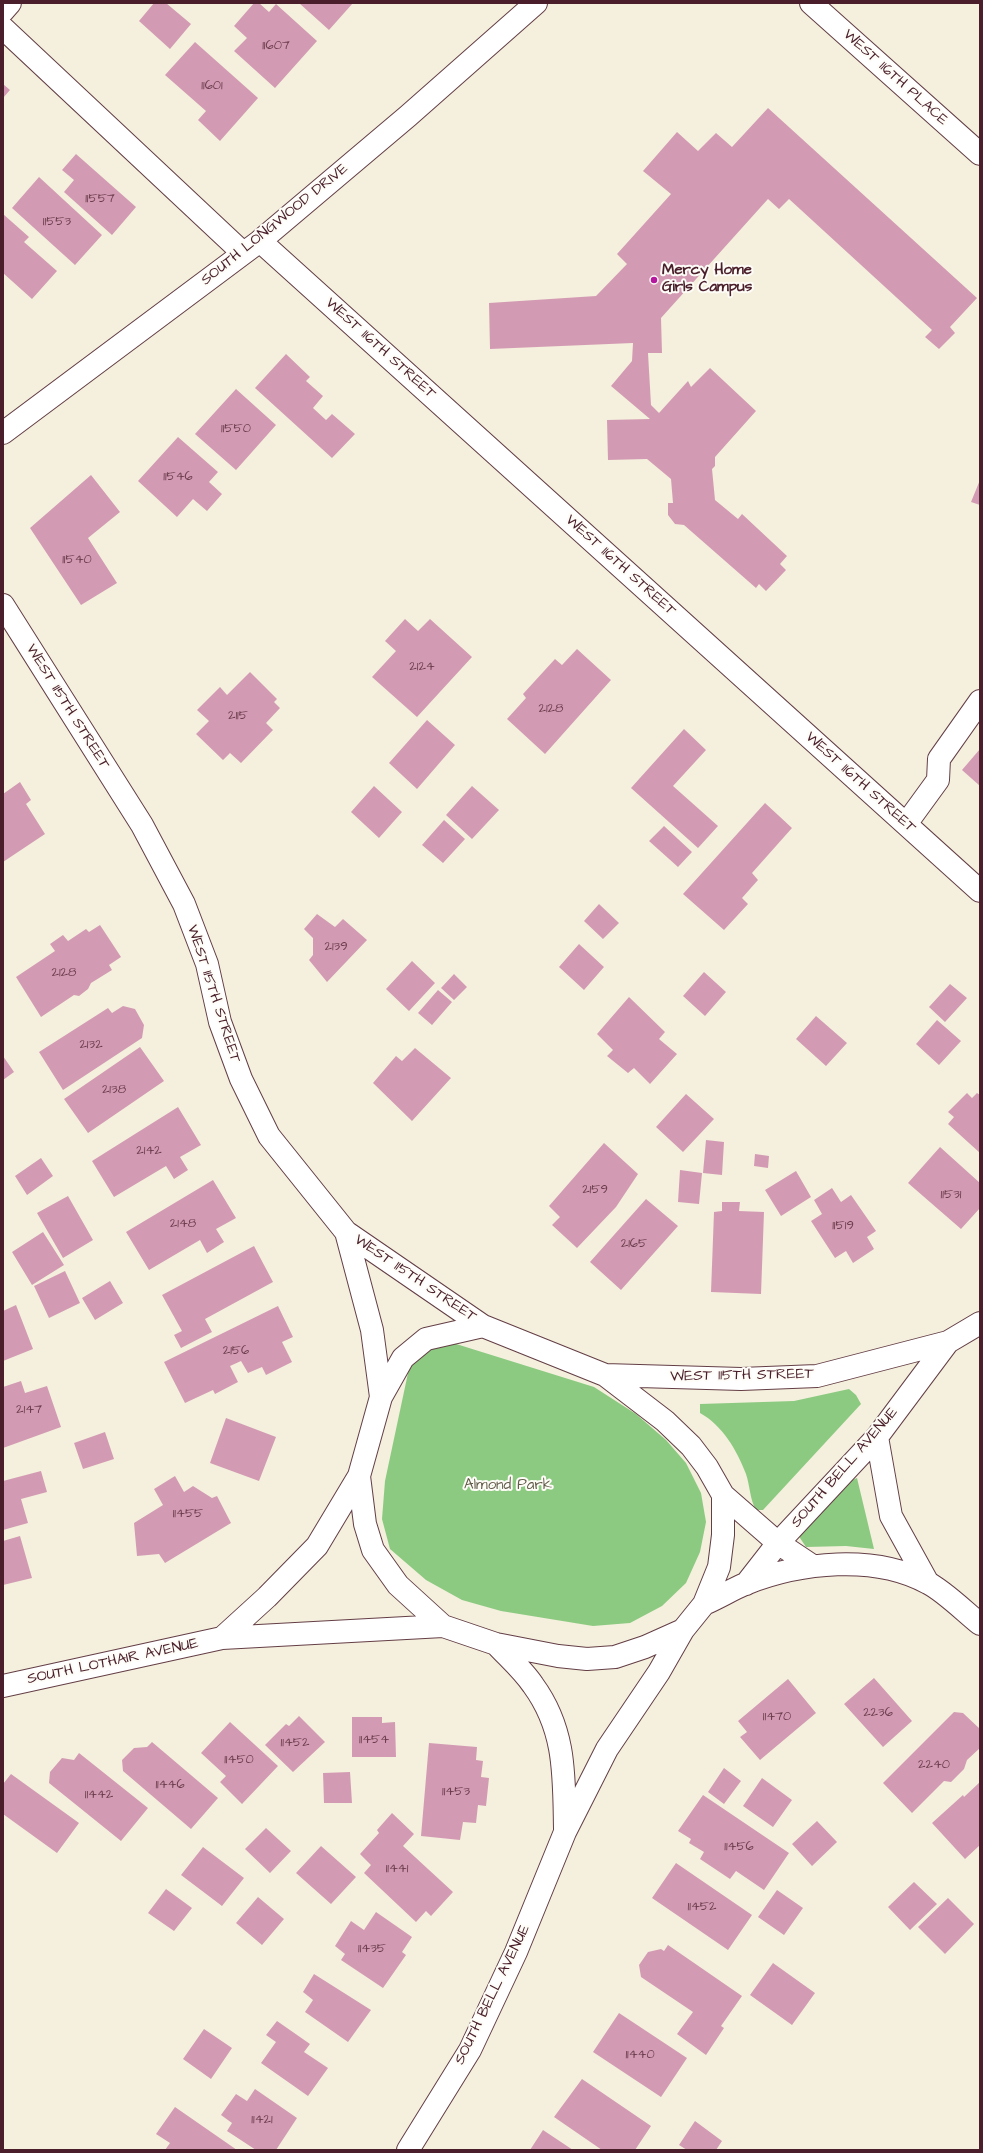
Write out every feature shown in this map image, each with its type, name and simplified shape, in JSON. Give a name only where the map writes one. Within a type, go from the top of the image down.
[{"type":"street","points":[[3,12],[10,3]]},
{"type":"street","name":"SOUTH LONGWOOD DRIVE","points":[[3,433],[243,254],[414,111],[536,3]]},
{"type":"street","name":"WEST 116TH PLACE","points":[[811,3],[980,154]]},
{"type":"street","points":[[3,28],[243,254]]},
{"type":"street","name":"WEST 116TH STREET","points":[[260,240],[980,891]]},
{"type":"street","name":"WEST 115TH STREET","points":[[3,605],[142,824],[184,904],[207,964],[220,1022],[241,1079],[270,1136],[346,1232],[483,1326],[604,1375],[741,1378],[817,1376],[948,1342]]},
{"type":"street","points":[[906,824],[938,780],[939,759],[980,701]]},
{"type":"street","name":"WEST 115TH STREET","points":[[346,1232],[372,1330],[380,1397]]},
{"type":"street","name":"SOUTH BELL AVENUE","points":[[746,1584],[778,1543],[877,1437],[948,1342],[980,1322]]},
{"type":"street","points":[[483,1326],[426,1340],[403,1358],[380,1397],[360,1476],[365,1524],[374,1550],[398,1585],[444,1626],[496,1644],[558,1656],[587,1659],[615,1657],[645,1647],[683,1630]]},
{"type":"street","points":[[604,1375],[665,1422],[692,1446],[723,1495],[778,1543],[811,1565],[849,1564],[889,1567],[928,1583],[980,1624]]},
{"type":"street","points":[[877,1437],[891,1516],[928,1583]]},
{"type":"street","name":"SOUTH LOTHAIR AVENUE","points":[[222,1638],[267,1597],[317,1546],[360,1476]]},
{"type":"street","points":[[704,1604],[719,1568],[723,1535],[723,1495]]},
{"type":"street","name":"SOUTH BELL AVENUE","points":[[408,2150],[470,2050],[516,1952],[565,1832],[607,1748],[660,1672],[683,1630],[704,1604],[746,1584],[811,1565]]},
{"type":"street","name":"SOUTH LOTHAIR AVENUE","points":[[3,1686],[222,1638],[444,1626]]},
{"type":"street","name":"SOUTH BELL AVENUE","points":[[496,1644],[533,1685],[554,1721],[560,1742],[563,1769],[565,1832]]},
{"type":"green space","name":"Almond Park","points":[[453,1343],[594,1387],[636,1414],[666,1440],[686,1463],[701,1493],[706,1522],[700,1552],[686,1583],[662,1606],[630,1623],[593,1626],[501,1611],[462,1600],[426,1580],[390,1549],[382,1519],[385,1481],[408,1373],[420,1354],[431,1349]]},
{"type":"green space","points":[[849,1389],[856,1395],[861,1404],[763,1510],[756,1510],[752,1502],[746,1474],[738,1456],[722,1431],[700,1413],[700,1404],[794,1401]]},
{"type":"green space","points":[[857,1478],[874,1549],[846,1546],[806,1547],[798,1535],[846,1483]]},
{"type":"building","points":[[154,3],[166,3],[191,24],[170,49],[139,21]]},
{"type":"building","points":[[254,3],[259,3],[269,12],[276,4],[317,41],[275,88],[234,51],[247,38],[234,26]]},
{"type":"building","points":[[299,3],[353,3],[329,30]]},
{"type":"building","points":[[195,42],[258,98],[220,141],[198,120],[206,111],[165,75]]},
{"type":"building","points":[[3,84],[10,90],[3,98]]},
{"type":"building","name":"Mercy Home Girls Campus","points":[[768,108],[977,298],[950,327],[955,333],[939,349],[925,337],[932,330],[789,199],[779,209],[768,199],[661,318],[662,353],[648,353],[651,405],[659,413],[688,381],[691,387],[710,368],[756,411],[715,457],[715,466],[712,469],[715,500],[738,519],[742,514],[787,556],[780,564],[786,570],[766,591],[759,584],[756,588],[684,525],[675,524],[668,515],[668,503],[673,503],[671,479],[647,459],[608,460],[607,420],[650,419],[611,386],[632,361],[633,343],[490,349],[489,303],[596,296],[627,264],[617,254],[671,194],[643,171],[677,132],[698,151],[716,133],[732,147]]},
{"type":"building","points":[[76,154],[136,207],[112,235],[64,192],[74,180],[62,170]]},
{"type":"building","points":[[39,177],[102,235],[75,265],[12,208]]},
{"type":"building","points":[[3,214],[29,237],[24,242],[57,271],[32,299],[3,273]]},
{"type":"building","points":[[286,354],[310,377],[306,381],[323,396],[313,408],[326,420],[332,414],[355,434],[332,458],[255,388]]},
{"type":"building","points":[[236,389],[276,425],[236,470],[195,434]]},
{"type":"building","points":[[178,437],[218,472],[209,482],[222,494],[207,511],[193,499],[177,517],[138,481]]},
{"type":"building","points":[[91,475],[120,512],[88,538],[117,583],[81,605],[30,528]]},
{"type":"building","points":[[980,480],[980,505],[971,502]]},
{"type":"building","points":[[405,619],[418,631],[430,619],[472,657],[417,717],[372,677],[396,651],[385,641]]},
{"type":"building","points":[[577,649],[611,680],[545,754],[507,719],[526,698],[523,694],[555,659],[562,665]]},
{"type":"building","points":[[250,672],[277,699],[274,702],[280,708],[266,723],[273,730],[241,763],[230,753],[223,760],[196,734],[209,721],[197,710],[220,687],[227,695]]},
{"type":"building","points":[[427,720],[455,745],[417,789],[389,763]]},
{"type":"building","points":[[684,729],[706,750],[673,786],[718,826],[698,848],[631,788]]},
{"type":"building","points":[[980,749],[980,786],[962,770]]},
{"type":"building","points":[[20,782],[31,800],[26,804],[45,834],[3,862],[3,794]]},
{"type":"building","points":[[374,786],[402,812],[379,838],[351,812]]},
{"type":"building","points":[[472,786],[499,810],[472,839],[446,815]]},
{"type":"building","points":[[765,803],[792,828],[752,873],[758,880],[742,898],[748,904],[724,930],[683,894]]},
{"type":"building","points":[[444,820],[465,839],[443,863],[422,845]]},
{"type":"building","points":[[664,826],[692,852],[678,867],[649,841]]},
{"type":"building","points":[[599,904],[619,923],[603,939],[584,921]]},
{"type":"building","points":[[317,914],[335,927],[343,919],[367,940],[327,982],[309,960],[313,955],[313,938],[304,929]]},
{"type":"building","points":[[100,925],[121,957],[109,965],[112,970],[91,983],[88,989],[79,996],[74,995],[41,1017],[16,977],[55,951],[50,944],[63,935],[68,941],[86,929],[89,932]]},
{"type":"building","points":[[579,944],[604,967],[584,990],[559,967]]},
{"type":"building","points":[[412,961],[435,983],[409,1011],[386,989]]},
{"type":"building","points":[[704,972],[726,992],[705,1016],[683,996]]},
{"type":"building","points":[[454,974],[467,987],[454,1000],[441,988]]},
{"type":"building","points":[[950,984],[967,998],[945,1022],[929,1007]]},
{"type":"building","points":[[438,990],[452,1002],[432,1025],[418,1013]]},
{"type":"building","points":[[629,997],[665,1032],[659,1039],[677,1054],[650,1084],[634,1068],[628,1073],[607,1056],[613,1050],[597,1034]]},
{"type":"building","points":[[123,1006],[135,1009],[144,1025],[142,1038],[63,1090],[39,1052],[108,1008],[112,1013]]},
{"type":"building","points":[[816,1016],[847,1043],[826,1066],[796,1039]]},
{"type":"building","points":[[937,1020],[961,1041],[939,1065],[916,1044]]},
{"type":"building","points":[[140,1047],[164,1081],[88,1133],[64,1099]]},
{"type":"building","points":[[415,1048],[451,1078],[412,1121],[373,1083],[396,1056],[402,1061]]},
{"type":"building","points":[[3,1056],[14,1072],[3,1080]]},
{"type":"building","points":[[967,1093],[972,1098],[977,1093],[980,1095],[980,1153],[948,1124],[954,1117],[948,1112]]},
{"type":"building","points":[[686,1094],[714,1119],[683,1152],[656,1127]]},
{"type":"building","points":[[178,1107],[201,1145],[180,1157],[188,1170],[174,1179],[166,1166],[114,1197],[92,1161]]},
{"type":"building","points":[[706,1140],[724,1142],[722,1175],[703,1173]]},
{"type":"building","points":[[604,1143],[638,1174],[616,1207],[577,1248],[552,1225],[560,1217],[549,1206]]},
{"type":"building","points":[[940,1147],[980,1183],[980,1208],[961,1229],[908,1183]]},
{"type":"building","points":[[755,1154],[769,1156],[768,1168],[754,1166]]},
{"type":"building","points":[[41,1158],[53,1176],[27,1195],[15,1176]]},
{"type":"building","points":[[680,1170],[702,1173],[699,1204],[678,1202]]},
{"type":"building","points":[[796,1171],[811,1197],[781,1216],[765,1190]]},
{"type":"building","points":[[213,1180],[236,1218],[216,1229],[224,1242],[207,1253],[200,1240],[149,1270],[126,1232]]},
{"type":"building","points":[[832,1188],[841,1202],[851,1195],[876,1231],[867,1237],[874,1249],[853,1263],[846,1251],[835,1258],[811,1221],[822,1214],[814,1200]]},
{"type":"building","points":[[68,1196],[93,1240],[63,1258],[37,1213]]},
{"type":"building","points":[[646,1199],[678,1226],[621,1290],[590,1262]]},
{"type":"building","points":[[722,1202],[740,1202],[739,1211],[764,1212],[761,1294],[711,1292],[714,1212],[722,1211]]},
{"type":"building","points":[[43,1232],[64,1265],[32,1285],[12,1252]]},
{"type":"building","points":[[254,1246],[273,1282],[205,1319],[212,1332],[181,1348],[174,1335],[182,1331],[162,1295]]},
{"type":"building","points":[[65,1271],[80,1303],[49,1318],[34,1286]]},
{"type":"building","points":[[110,1281],[123,1303],[95,1320],[82,1298]]},
{"type":"building","points":[[16,1305],[33,1349],[3,1361],[3,1311]]},
{"type":"building","points":[[278,1306],[293,1337],[282,1342],[292,1362],[266,1375],[262,1367],[248,1373],[241,1361],[230,1366],[238,1382],[215,1394],[213,1390],[185,1403],[164,1362]]},
{"type":"building","points":[[21,1381],[25,1393],[47,1386],[61,1427],[3,1448],[3,1387]]},
{"type":"building","points":[[226,1418],[276,1437],[259,1481],[210,1463]]},
{"type":"building","points":[[105,1432],[114,1459],[83,1469],[74,1443]]},
{"type":"building","points":[[41,1471],[47,1492],[21,1499],[28,1523],[3,1530],[3,1481]]},
{"type":"building","points":[[175,1476],[184,1492],[193,1486],[212,1498],[217,1496],[231,1523],[165,1563],[159,1554],[137,1556],[134,1523],[163,1505],[154,1489]]},
{"type":"building","points":[[20,1536],[32,1578],[3,1585],[3,1541]]},
{"type":"building","points":[[874,1678],[912,1721],[883,1747],[844,1704]]},
{"type":"building","points":[[788,1679],[816,1713],[760,1760],[740,1737],[747,1732],[738,1721]]},
{"type":"building","points":[[954,1712],[963,1713],[980,1729],[980,1748],[967,1760],[964,1769],[951,1782],[944,1781],[912,1813],[883,1783]]},
{"type":"building","points":[[299,1716],[325,1742],[293,1772],[265,1745],[286,1724],[289,1726]]},
{"type":"building","points":[[352,1717],[382,1717],[382,1723],[395,1722],[396,1757],[352,1757]]},
{"type":"building","points":[[230,1722],[278,1766],[242,1804],[220,1782],[226,1776],[201,1753]]},
{"type":"building","points":[[152,1742],[218,1798],[191,1829],[123,1771],[122,1760],[134,1748],[147,1747]]},
{"type":"building","points":[[429,1743],[477,1747],[476,1760],[483,1761],[481,1777],[489,1778],[486,1806],[478,1805],[476,1823],[463,1822],[460,1840],[421,1836]]},
{"type":"building","points":[[79,1753],[148,1808],[121,1841],[49,1783],[50,1772],[62,1758],[74,1760]]},
{"type":"building","points":[[724,1768],[741,1781],[724,1804],[708,1792]]},
{"type":"building","points":[[350,1772],[352,1803],[324,1803],[323,1773]]},
{"type":"building","points":[[11,1774],[79,1823],[57,1853],[3,1814],[3,1784]]},
{"type":"building","points":[[762,1778],[792,1800],[773,1827],[743,1806]]},
{"type":"building","points":[[980,1782],[980,1845],[965,1859],[932,1823]]},
{"type":"building","points":[[703,1795],[789,1853],[764,1890],[736,1871],[730,1879],[700,1859],[704,1852],[689,1843],[691,1839],[678,1831]]},
{"type":"building","points":[[392,1813],[414,1834],[403,1846],[453,1892],[431,1916],[426,1911],[416,1922],[364,1873],[371,1865],[360,1854],[379,1833],[377,1830]]},
{"type":"building","points":[[817,1821],[837,1842],[812,1866],[792,1844]]},
{"type":"building","points":[[266,1828],[291,1851],[270,1873],[245,1849]]},
{"type":"building","points":[[321,1846],[356,1877],[331,1904],[296,1873]]},
{"type":"building","points":[[203,1847],[244,1878],[222,1906],[181,1875]]},
{"type":"building","points":[[676,1863],[752,1915],[728,1950],[652,1898]]},
{"type":"building","points":[[914,1882],[937,1904],[910,1930],[888,1907]]},
{"type":"building","points":[[166,1889],[192,1908],[174,1931],[148,1913]]},
{"type":"building","points":[[777,1890],[803,1908],[784,1935],[758,1917]]},
{"type":"building","points":[[258,1897],[284,1919],[262,1945],[236,1923]]},
{"type":"building","points":[[948,1898],[974,1924],[945,1954],[918,1927]]},
{"type":"building","points":[[376,1912],[412,1937],[402,1952],[406,1955],[383,1988],[341,1960],[345,1954],[335,1946],[351,1921],[364,1930]]},
{"type":"building","points":[[668,1945],[742,1996],[721,2026],[724,2028],[706,2055],[677,2034],[693,2012],[641,1977],[639,1965],[648,1952],[661,1949],[664,1951]]},
{"type":"building","points":[[773,1963],[815,1993],[792,2025],[750,1995]]},
{"type":"building","points":[[314,1974],[371,2010],[348,2042],[305,2012],[313,2000],[303,1992]]},
{"type":"building","points":[[619,2013],[687,2058],[661,2097],[593,2052]]},
{"type":"building","points":[[277,2021],[310,2044],[304,2052],[328,2068],[308,2096],[261,2063],[276,2042],[266,2035]]},
{"type":"building","points":[[204,2029],[232,2048],[211,2079],[183,2059]]},
{"type":"building","points":[[582,2079],[651,2126],[635,2150],[602,2150],[554,2117]]},
{"type":"building","points":[[255,2089],[297,2118],[276,2150],[256,2150],[227,2131],[232,2123],[221,2115],[236,2094],[247,2101]]},
{"type":"building","points":[[175,2107],[237,2150],[165,2150],[170,2143],[156,2134]]},
{"type":"building","points":[[695,2121],[722,2141],[716,2150],[687,2150],[679,2145]]},
{"type":"building","points":[[543,2130],[573,2150],[530,2150]]},
{"type":"place","name":"Mercy Home Girls Campus","points":[[654,280]]}]
